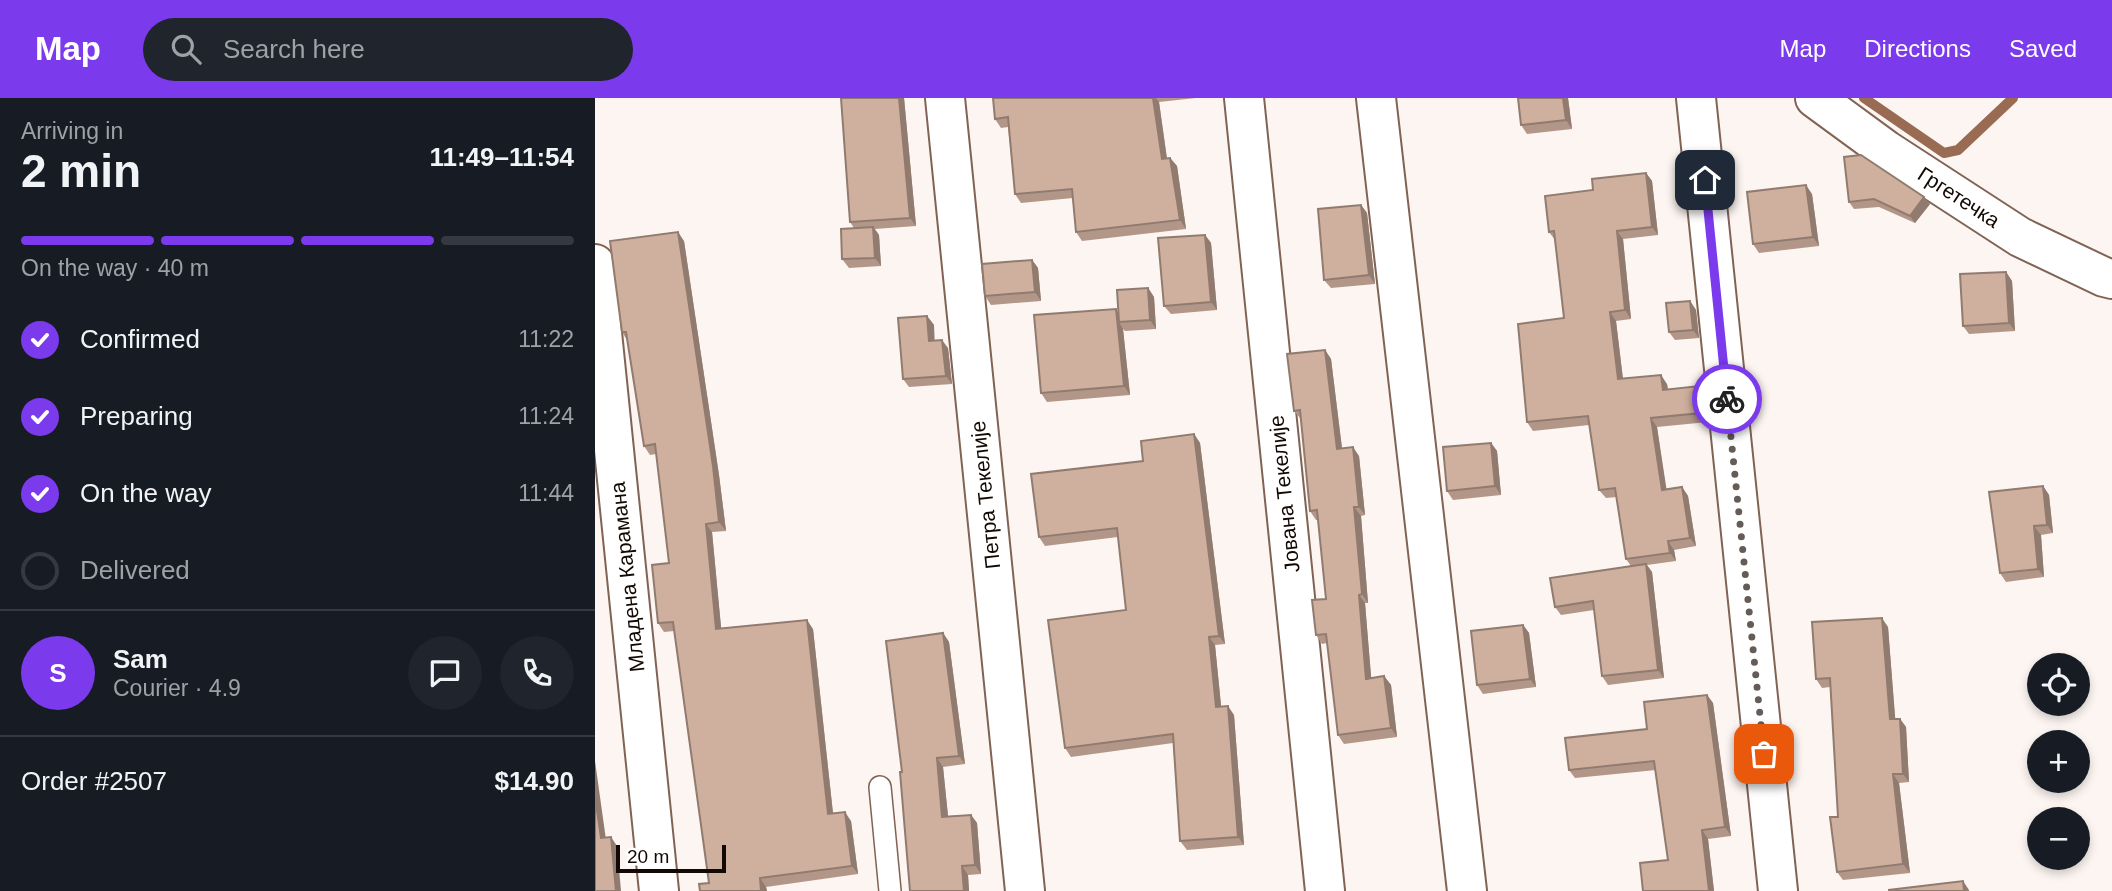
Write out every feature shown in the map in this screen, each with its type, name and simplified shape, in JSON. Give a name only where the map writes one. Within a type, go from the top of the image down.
[{"type":"street","name":"Петра Текелије","points":[[945,98],[1025,891]]},
{"type":"street","name":"Јована Текелије","points":[[1244,98],[1325,891]]},
{"type":"street","points":[[1376,98],[1465,873]]},
{"type":"street","points":[[1696,98],[1778,891]]},
{"type":"street","name":"Гргетечка","points":[[1815,98],[1886,150],[2019,237],[2112,279]]},
{"type":"street","name":"Младена Карамана","points":[[595,264],[659,891]]},
{"type":"lane","points":[[880,787],[890,891]]},
{"type":"building","points":[[841,98],[899,98],[910,218],[850,222]]},
{"type":"building","points":[[993,98],[1153,98],[1162,159],[1170,158],[1180,220],[1076,232],[1072,189],[1015,194],[1008,117],[995,119]]},
{"type":"building","points":[[1518,98],[1563,98],[1566,120],[1521,125]]},
{"type":"building","points":[[1861,155],[1924,197],[1910,216],[1874,199],[1849,202],[1844,157]]},
{"type":"building","points":[[1646,173],[1652,227],[1617,231],[1625,310],[1610,312],[1618,379],[1661,375],[1663,390],[1699,386],[1701,413],[1651,418],[1662,490],[1682,487],[1690,538],[1668,541],[1670,553],[1626,559],[1615,488],[1599,490],[1588,416],[1527,422],[1518,324],[1564,318],[1554,231],[1549,232],[1545,196],[1593,190],[1592,179]]},
{"type":"building","points":[[1806,185],[1813,237],[1753,244],[1747,192]]},
{"type":"building","points":[[1361,205],[1369,275],[1324,280],[1318,209]]},
{"type":"building","points":[[873,227],[875,258],[842,259],[841,229]]},
{"type":"building","points":[[678,232],[719,522],[706,524],[716,629],[807,620],[828,814],[845,812],[852,866],[760,878],[761,891],[700,891],[699,884],[709,883],[673,622],[658,623],[652,565],[669,563],[655,444],[644,446],[626,332],[622,332],[610,241]]},
{"type":"building","points":[[1205,235],[1211,302],[1164,306],[1158,238]]},
{"type":"building","points":[[1032,260],[1035,292],[985,296],[982,264]]},
{"type":"building","points":[[2006,272],[2009,323],[1963,326],[1960,274]]},
{"type":"building","points":[[1148,288],[1150,320],[1119,322],[1117,290]]},
{"type":"building","points":[[1690,301],[1693,330],[1669,332],[1666,303]]},
{"type":"building","points":[[1116,309],[1124,386],[1041,393],[1034,315]]},
{"type":"building","points":[[927,316],[929,341],[942,340],[946,376],[903,379],[898,318]]},
{"type":"building","points":[[1325,350],[1337,449],[1353,447],[1359,507],[1354,507],[1366,679],[1384,676],[1391,728],[1338,735],[1326,634],[1316,635],[1312,600],[1326,599],[1317,510],[1310,511],[1300,410],[1294,411],[1287,354]]},
{"type":"building","points":[[1194,434],[1219,636],[1209,637],[1216,707],[1228,706],[1238,837],[1180,841],[1173,734],[1065,748],[1048,620],[1126,610],[1117,528],[1039,537],[1031,474],[1143,461],[1141,441]]},
{"type":"building","points":[[1491,443],[1495,486],[1447,491],[1443,447]]},
{"type":"building","points":[[2043,486],[2047,525],[2034,526],[2038,569],[2000,573],[1989,492]]},
{"type":"building","points":[[1646,564],[1658,670],[1602,676],[1593,601],[1555,607],[1550,578]]},
{"type":"building","points":[[1882,618],[1890,719],[1900,719],[1903,774],[1893,774],[1903,864],[1837,872],[1830,817],[1838,817],[1830,678],[1816,679],[1812,622]]},
{"type":"building","points":[[1523,625],[1530,679],[1477,685],[1471,631]]},
{"type":"building","points":[[943,633],[959,756],[937,758],[942,817],[971,815],[975,865],[962,866],[964,891],[910,891],[902,772],[886,641]]},
{"type":"building","points":[[1707,695],[1725,827],[1702,830],[1709,891],[1643,891],[1640,863],[1668,860],[1654,761],[1569,770],[1565,738],[1647,729],[1644,702]]},
{"type":"building","points":[[595,797],[601,838],[611,837],[616,891],[595,891]]},
{"type":"building","points":[[1963,881],[1964,891],[1889,891],[1889,890]]},
{"type":"waterway","points":[[1864,98],[1944,153],[1958,150],[2013,98]]},
{"type":"way so far","points":[[1727,399],[1764,754]]},
{"type":"route","points":[[1705,180],[1727,399]]}]
